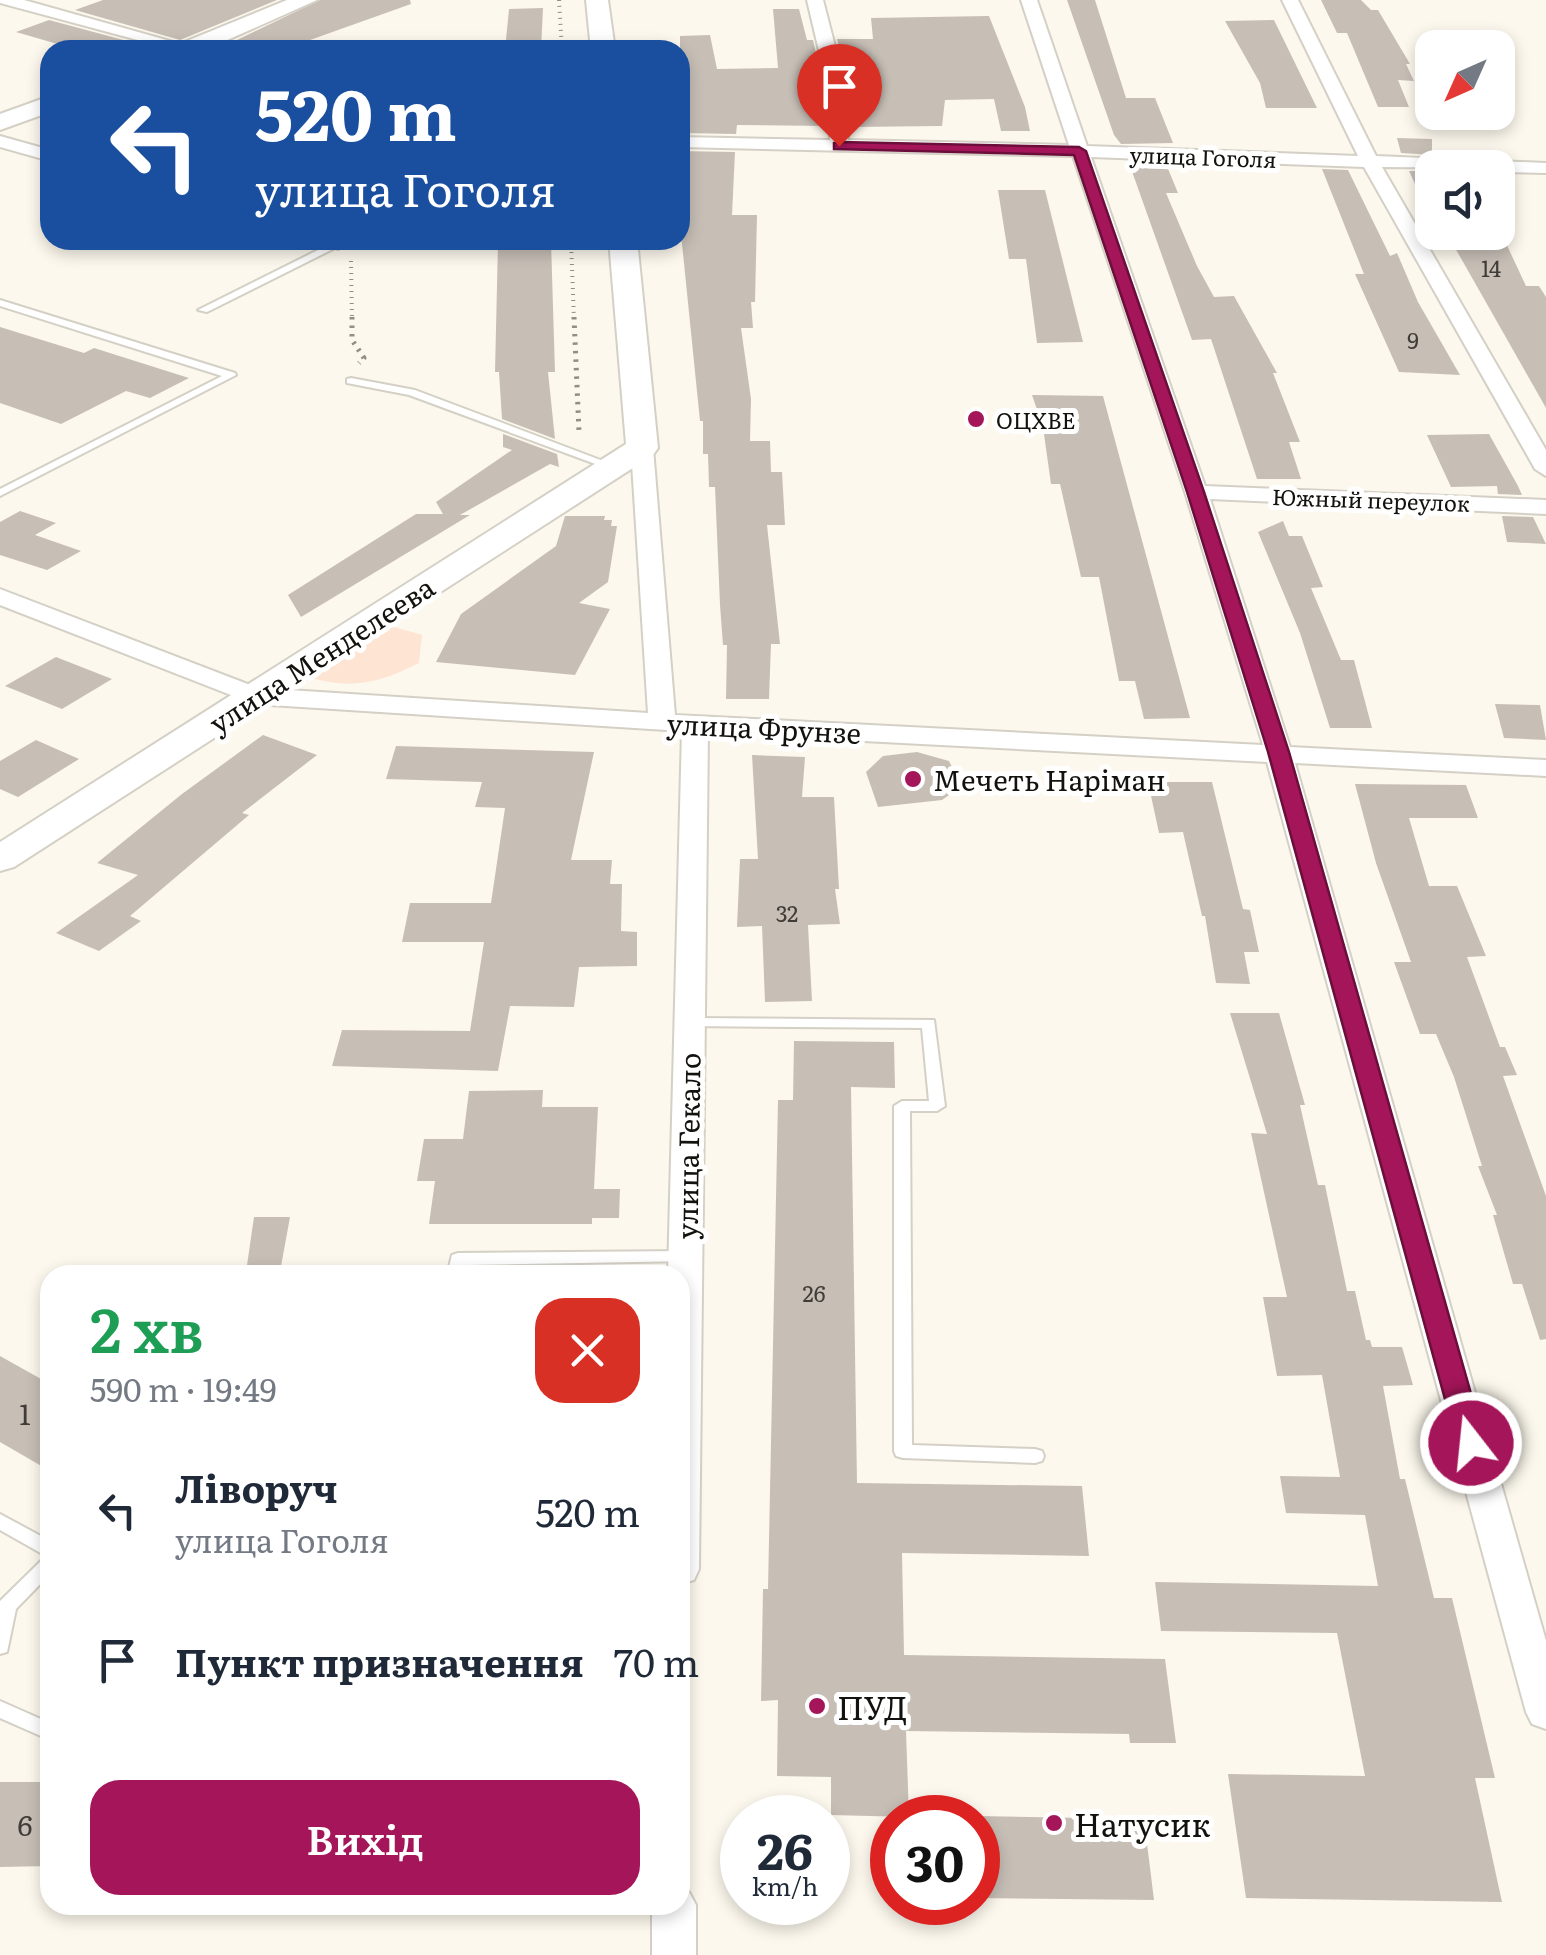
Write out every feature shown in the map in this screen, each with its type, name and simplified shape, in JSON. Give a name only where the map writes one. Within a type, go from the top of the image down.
[{"type":"main road","points":[[212,40],[306,0]]},
{"type":"main road","points":[[597,0],[602,40]]},
{"type":"main road","points":[[0,123],[40,108]]},
{"type":"main road","name":"улица Гекало","points":[[612,456],[622,250]]},
{"type":"main road","name":"улица Менделеева","points":[[0,859],[254,696],[612,456]]},
{"type":"street","points":[[6,0],[152,40]]},
{"type":"street","points":[[815,0],[838,93],[839,146]]},
{"type":"street","points":[[1029,0],[1196,492],[1278,752],[1546,1712]]},
{"type":"street","points":[[1290,0],[1370,162],[1546,469]]},
{"type":"street","points":[[0,140],[40,153]]},
{"type":"street","name":"улица Гоголя","points":[[690,142],[1546,168]]},
{"type":"street","name":"улица Гекало","points":[[612,456],[678,723],[689,1023],[685,1265]]},
{"type":"street","name":"Южный переулок","points":[[1196,492],[1546,506]]},
{"type":"street","name":"улица Фрунзе","points":[[0,596],[254,696],[678,723],[1546,768]]},
{"type":"street","points":[[674,1915],[674,1955]]},
{"type":"lane","points":[[203,310],[316,250]]},
{"type":"lane","points":[[0,303],[231,375],[0,494]]},
{"type":"lane","points":[[351,381],[411,392],[612,456]]},
{"type":"lane","points":[[689,1023],[929,1024],[937,1106],[902,1106],[902,1451],[1035,1456]]},
{"type":"lane","points":[[457,1265],[458,1259],[685,1257]]},
{"type":"lane","points":[[0,1521],[40,1544]]},
{"type":"lane","points":[[0,1646],[7,1606],[40,1572]]},
{"type":"lane","points":[[0,1708],[40,1727]]},
{"type":"path","points":[[559,0],[561,40]]},
{"type":"path","points":[[351,381],[350,374],[364,358],[352,340],[352,250]]},
{"type":"path","points":[[574,250],[612,456]]},
{"type":"shaded area","points":[[391,626],[422,635],[419,663],[392,675],[354,684],[312,678]]},
{"type":"building","points":[[103,0],[277,0],[180,40],[75,10]]},
{"type":"building","points":[[320,0],[410,0],[411,4],[310,40],[237,40]]},
{"type":"building","points":[[1067,0],[1095,0],[1126,98],[1155,98],[1173,143],[1121,144],[1114,135]]},
{"type":"building","points":[[1321,0],[1361,0],[1371,10],[1378,10],[1410,64],[1406,64],[1414,81],[1398,80],[1409,107],[1378,107],[1347,33],[1337,33]]},
{"type":"building","points":[[543,8],[541,40],[506,40],[509,9]]},
{"type":"building","points":[[773,9],[799,9],[807,40],[813,40],[825,93],[826,126],[737,125],[736,134],[690,133],[690,40],[680,40],[680,36],[710,35],[717,69],[778,68]]},
{"type":"building","points":[[989,16],[1025,107],[1030,131],[1001,131],[994,99],[945,100],[942,126],[851,127],[851,92],[837,39],[873,39],[871,18]]},
{"type":"building","points":[[49,20],[124,40],[44,40],[16,32]]},
{"type":"building","points":[[1274,20],[1317,108],[1266,108],[1260,83],[1225,21]]},
{"type":"building","points":[[1397,138],[1432,139],[1432,150],[1401,153]]},
{"type":"building","points":[[690,151],[735,152],[732,215],[757,215],[753,328],[741,328],[751,399],[750,441],[770,441],[771,472],[782,472],[785,525],[767,525],[780,644],[771,644],[769,699],[726,699],[727,645],[723,645],[715,487],[709,487],[708,454],[703,454],[683,250],[690,250]]},
{"type":"building","points":[[1129,163],[1166,164],[1178,193],[1166,193],[1197,266],[1214,297],[1234,296],[1277,373],[1273,373],[1300,442],[1289,442],[1301,479],[1257,479],[1211,339],[1192,340]]},
{"type":"building","points":[[1322,169],[1348,170],[1390,256],[1397,253],[1418,302],[1460,375],[1399,372],[1355,274],[1364,274]]},
{"type":"building","points":[[998,190],[1045,190],[1083,342],[1037,343],[1026,259],[1009,259]]},
{"type":"building","points":[[498,250],[551,250],[555,372],[548,372],[555,439],[502,419],[499,372],[495,372]]},
{"type":"building","points":[[1456,250],[1509,250],[1526,286],[1539,286],[1546,297],[1546,408]]},
{"type":"building","points":[[0,327],[84,353],[94,348],[189,378],[150,398],[126,391],[61,424],[0,403]]},
{"type":"building","points":[[1032,395],[1103,396],[1190,718],[1144,719],[1135,681],[1119,681],[1099,577],[1081,577],[1060,484],[1051,484],[1043,427]]},
{"type":"building","points":[[503,434],[557,454],[559,467],[550,464],[460,515],[470,515],[301,617],[288,595],[416,514],[443,514],[436,502],[512,450],[503,447]]},
{"type":"building","points":[[1489,434],[1522,495],[1498,494],[1497,486],[1451,487],[1427,435]]},
{"type":"building","points":[[20,511],[56,523],[35,535],[81,551],[47,570],[0,555],[0,522]]},
{"type":"building","points":[[565,516],[605,516],[604,520],[612,520],[611,526],[617,526],[608,582],[579,603],[610,609],[575,675],[436,662],[461,614],[556,546]]},
{"type":"building","points":[[1502,516],[1533,517],[1546,544],[1507,542]]},
{"type":"building","points":[[1283,521],[1289,536],[1302,536],[1323,587],[1311,588],[1341,660],[1354,660],[1372,728],[1330,728],[1300,633],[1258,532]]},
{"type":"building","points":[[56,657],[112,679],[62,709],[5,686]]},
{"type":"building","points":[[1495,704],[1540,705],[1546,740],[1504,738]]},
{"type":"building","points":[[263,735],[317,755],[242,813],[249,815],[130,916],[141,921],[99,951],[56,933],[138,875],[97,863]]},
{"type":"building","points":[[36,740],[79,759],[18,797],[0,789],[0,761]]},
{"type":"building","points":[[396,746],[594,752],[571,860],[612,860],[610,884],[622,884],[621,931],[637,932],[637,966],[579,967],[574,1007],[510,1006],[498,1071],[332,1066],[342,1030],[470,1031],[484,942],[402,942],[410,903],[491,903],[505,808],[475,807],[482,782],[386,779]]},
{"type":"building","name":"Мечеть Наріман","points":[[917,752],[949,761],[962,786],[942,800],[878,807],[866,772],[883,756]]},
{"type":"building","points":[[752,755],[805,757],[802,797],[834,797],[839,889],[835,889],[840,924],[808,925],[812,1001],[765,1002],[762,926],[737,927],[740,859],[758,859]]},
{"type":"building","points":[[1148,782],[1212,782],[1243,909],[1250,910],[1259,952],[1244,952],[1250,984],[1216,983],[1205,916],[1183,832],[1159,833]]},
{"type":"building","points":[[1355,784],[1466,785],[1478,818],[1409,818],[1429,886],[1457,886],[1486,956],[1467,957],[1500,1047],[1505,1047],[1517,1075],[1503,1076],[1546,1196],[1546,1339],[1540,1340],[1522,1284],[1513,1284],[1493,1215],[1497,1215],[1478,1166],[1482,1166],[1454,1077],[1436,1034],[1420,1034],[1394,962],[1411,962],[1376,863]]},
{"type":"building","points":[[1230,1013],[1279,1013],[1305,1105],[1300,1105],[1318,1185],[1325,1185],[1347,1291],[1355,1291],[1366,1340],[1370,1340],[1372,1347],[1402,1347],[1413,1385],[1383,1386],[1400,1479],[1405,1479],[1434,1598],[1452,1598],[1495,1778],[1475,1778],[1502,1902],[1246,1898],[1228,1774],[1365,1776],[1337,1633],[1161,1631],[1155,1582],[1378,1586],[1365,1515],[1286,1513],[1280,1476],[1340,1477],[1322,1375],[1277,1376],[1263,1297],[1287,1297],[1251,1133],[1267,1134]]},
{"type":"building","points":[[794,1041],[894,1042],[895,1088],[851,1087],[857,1483],[1082,1486],[1089,1556],[902,1553],[904,1655],[1165,1659],[1176,1743],[1130,1743],[1129,1734],[906,1731],[908,1795],[870,1795],[870,1816],[850,1815],[850,1795],[831,1795],[831,1777],[777,1776],[778,1700],[761,1701],[763,1589],[768,1589],[778,1100],[793,1100]]},
{"type":"building","points":[[543,1090],[542,1107],[598,1107],[594,1189],[620,1189],[619,1218],[592,1218],[592,1224],[429,1224],[435,1181],[417,1181],[424,1139],[463,1139],[469,1091]]},
{"type":"building","points":[[254,1217],[290,1217],[281,1265],[247,1265]]},
{"type":"building","points":[[0,1356],[40,1378],[40,1465],[0,1442]]},
{"type":"building","points":[[0,1782],[40,1782],[40,1866],[0,1867]]},
{"type":"building","points":[[1000,1816],[1144,1819],[1154,1900],[1000,1898]]},
{"type":"place","name":"ОЦХВЕ","points":[[976,419]]},
{"type":"place","name":"Мечеть Наріман","points":[[913,779]]},
{"type":"place","name":"ПУД","points":[[817,1706]]},
{"type":"place","name":"Натусик","points":[[1054,1823]]},
{"type":"route","points":[[839,146],[1079,151],[1196,492],[1278,752],[1471,1443]]}]
